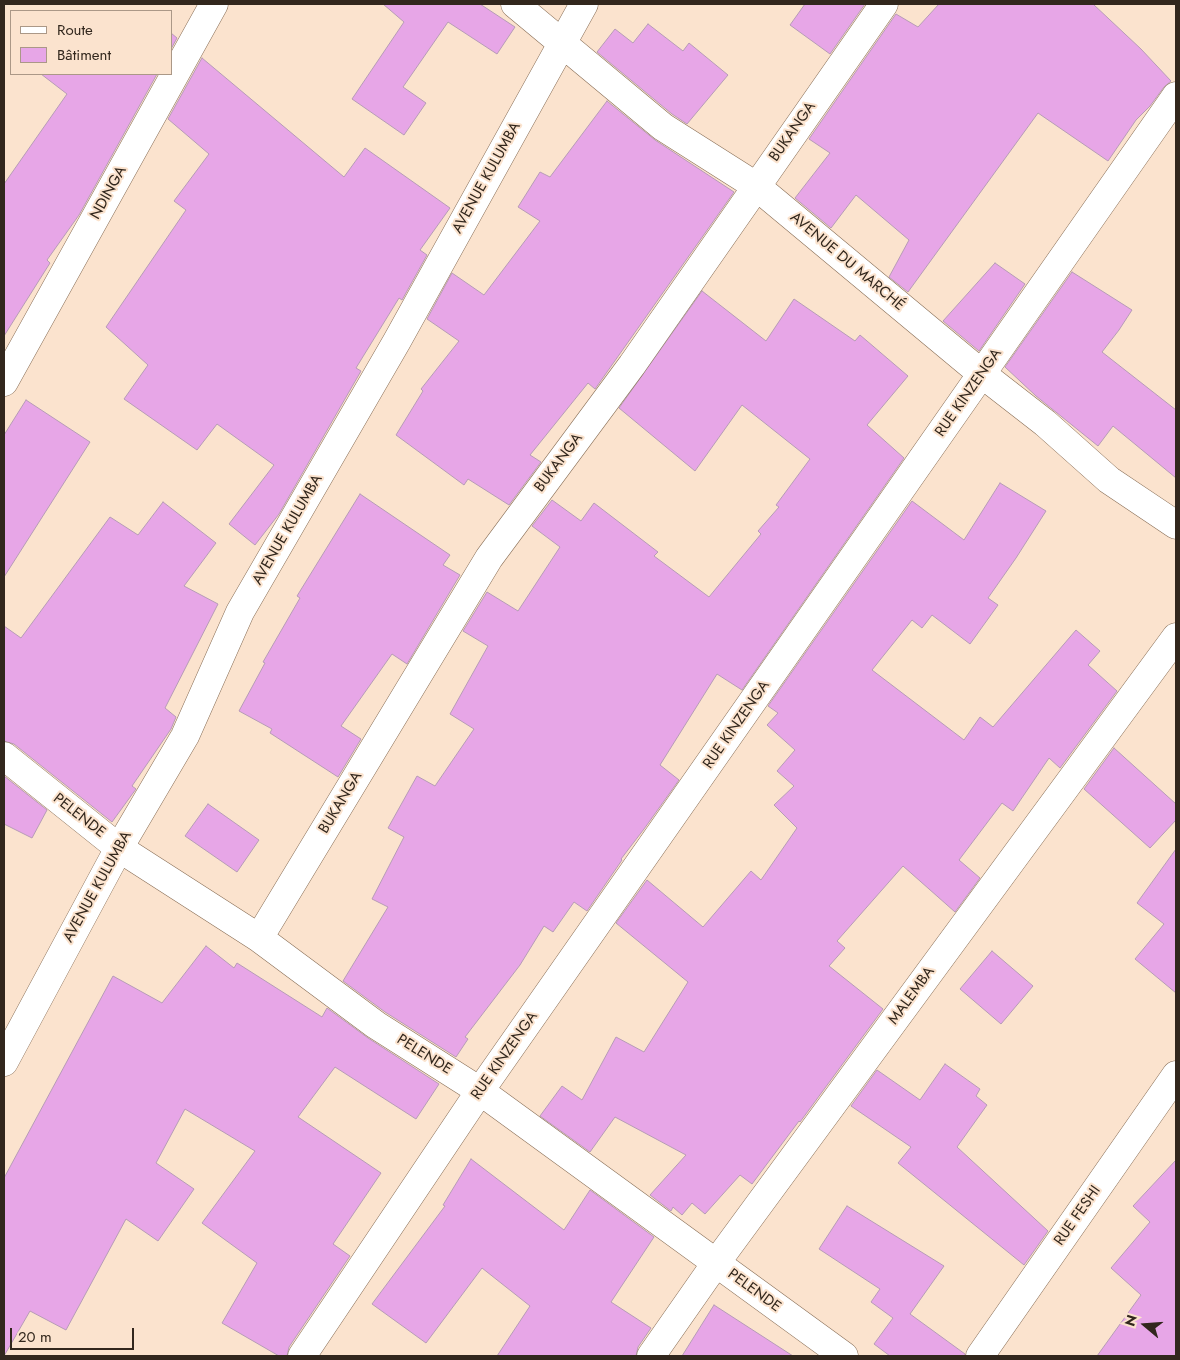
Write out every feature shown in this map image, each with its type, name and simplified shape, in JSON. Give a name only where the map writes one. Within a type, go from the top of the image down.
[{"type":"street","name":"NDINGA","points":[[4,382],[214,4]]},
{"type":"street","name":"AVENUE DU MARCHÉ","points":[[515,4],[663,127],[756,186],[982,374],[1045,423],[1109,480],[1176,525]]},
{"type":"street","name":"AVENUE KULUMBA","points":[[4,1062],[119,848],[185,736],[240,612],[397,341],[584,4]]},
{"type":"street","name":"BUKANGA","points":[[259,938],[489,558],[632,365],[884,4]]},
{"type":"street","name":"RUE KINZENGA","points":[[302,1356],[480,1091],[1176,96]]},
{"type":"street","name":"MALEMBA","points":[[650,1356],[716,1263],[1176,638]]},
{"type":"street","name":"PELENDE","points":[[4,756],[119,848],[259,938],[376,1025],[480,1091],[844,1356]]},
{"type":"street","name":"RUE FESHI","points":[[980,1356],[1176,1075]]},
{"type":"building","points":[[383,4],[480,4],[515,27],[497,54],[448,22],[403,87],[426,103],[404,135],[352,99],[404,22]]},
{"type":"building","points":[[805,4],[865,4],[830,54],[790,25]]},
{"type":"building","points":[[939,4],[1093,4],[1141,49],[1171,81],[1136,120],[1108,161],[1038,113],[908,292],[889,277],[909,240],[856,195],[831,228],[795,198],[830,153],[809,139],[896,14],[918,27]]},
{"type":"building","points":[[648,24],[683,51],[689,43],[728,75],[687,124],[672,114],[597,52],[615,29],[633,43]]},
{"type":"building","points":[[172,34],[177,38],[172,47]]},
{"type":"building","points":[[202,58],[344,177],[365,148],[450,208],[420,250],[427,255],[402,300],[399,298],[356,368],[361,371],[279,514],[255,545],[229,524],[274,465],[217,424],[197,450],[124,399],[148,365],[106,327],[186,210],[174,201],[209,154],[168,119]]},
{"type":"building","points":[[42,75],[156,75],[79,215],[47,260],[50,263],[4,336],[4,184],[67,94]]},
{"type":"building","points":[[607,101],[655,140],[734,192],[595,389],[588,383],[530,455],[541,462],[509,505],[468,479],[464,485],[396,435],[423,391],[421,389],[459,341],[427,319],[452,273],[484,295],[540,221],[518,207],[540,172],[550,177]]},
{"type":"building","points":[[995,263],[1025,284],[979,351],[943,321]]},
{"type":"building","points":[[1072,272],[1132,310],[1102,352],[1176,410],[1176,478],[1113,426],[1098,446],[1036,396],[1005,367]]},
{"type":"building","points":[[702,291],[766,341],[794,299],[855,341],[860,335],[908,376],[867,425],[904,458],[742,690],[717,674],[660,765],[679,780],[621,859],[587,911],[574,902],[553,932],[544,926],[520,965],[465,1037],[468,1039],[456,1057],[385,1012],[343,981],[388,907],[372,899],[404,837],[388,828],[417,776],[435,786],[474,729],[450,714],[488,646],[463,631],[487,592],[518,611],[560,547],[532,526],[552,500],[581,521],[594,503],[658,552],[654,556],[709,597],[761,534],[758,531],[779,507],[776,505],[810,459],[742,405],[695,471],[619,408]]},
{"type":"building","points":[[26,400],[90,442],[4,577],[4,435]]},
{"type":"building","points":[[1000,483],[1046,511],[988,598],[998,605],[970,644],[932,615],[922,628],[912,620],[872,670],[964,740],[980,717],[993,727],[1076,630],[1100,651],[1088,665],[1117,691],[1060,768],[1049,758],[1013,811],[1002,803],[959,860],[980,878],[955,912],[903,866],[837,941],[845,948],[829,966],[883,1009],[752,1184],[740,1175],[705,1214],[692,1203],[682,1215],[673,1207],[671,1211],[650,1195],[686,1155],[615,1117],[590,1152],[540,1116],[562,1086],[582,1100],[616,1037],[644,1052],[688,982],[616,923],[647,880],[703,927],[751,871],[761,880],[797,828],[774,805],[794,786],[777,771],[795,750],[767,725],[778,713],[768,706],[912,501],[964,540]]},
{"type":"building","points":[[360,494],[450,555],[443,565],[460,575],[407,664],[392,654],[341,726],[361,739],[338,777],[270,733],[272,729],[239,711],[265,663],[263,662],[300,598],[297,596]]},
{"type":"building","points":[[163,502],[216,543],[184,586],[218,604],[165,708],[176,717],[171,729],[132,786],[136,789],[112,822],[14,744],[4,741],[4,626],[21,638],[110,517],[138,535]]},
{"type":"building","points":[[1114,748],[1176,804],[1176,820],[1150,848],[1084,789]]},
{"type":"building","points":[[4,776],[47,810],[32,838],[4,824]]},
{"type":"building","points":[[208,804],[259,840],[237,872],[185,836]]},
{"type":"building","points":[[1176,849],[1176,993],[1135,959],[1164,924],[1137,903]]},
{"type":"building","points":[[206,946],[234,968],[237,963],[322,1017],[327,1008],[368,1038],[439,1084],[416,1119],[335,1067],[298,1117],[381,1173],[333,1244],[350,1256],[289,1347],[287,1356],[279,1356],[222,1323],[257,1263],[202,1223],[255,1151],[185,1109],[156,1163],[194,1189],[158,1241],[126,1219],[66,1330],[30,1311],[4,1356],[4,1178],[113,976],[162,1003]]},
{"type":"building","points":[[992,951],[1033,986],[1001,1024],[960,989]]},
{"type":"building","points":[[945,1064],[980,1089],[976,1096],[987,1105],[957,1147],[1048,1231],[1024,1265],[898,1163],[911,1147],[851,1106],[877,1070],[920,1100]]},
{"type":"building","points":[[471,1159],[564,1230],[590,1190],[654,1237],[611,1302],[651,1328],[638,1347],[636,1356],[497,1356],[530,1306],[482,1268],[426,1343],[372,1304],[445,1206],[443,1205]]},
{"type":"building","points":[[1176,1160],[1176,1356],[1097,1356],[1141,1295],[1111,1268],[1150,1222],[1133,1206]]},
{"type":"building","points":[[847,1206],[944,1266],[910,1314],[965,1354],[965,1356],[890,1356],[874,1344],[893,1318],[871,1302],[880,1289],[819,1249]]},
{"type":"building","points":[[714,1305],[793,1356],[682,1356]]}]
